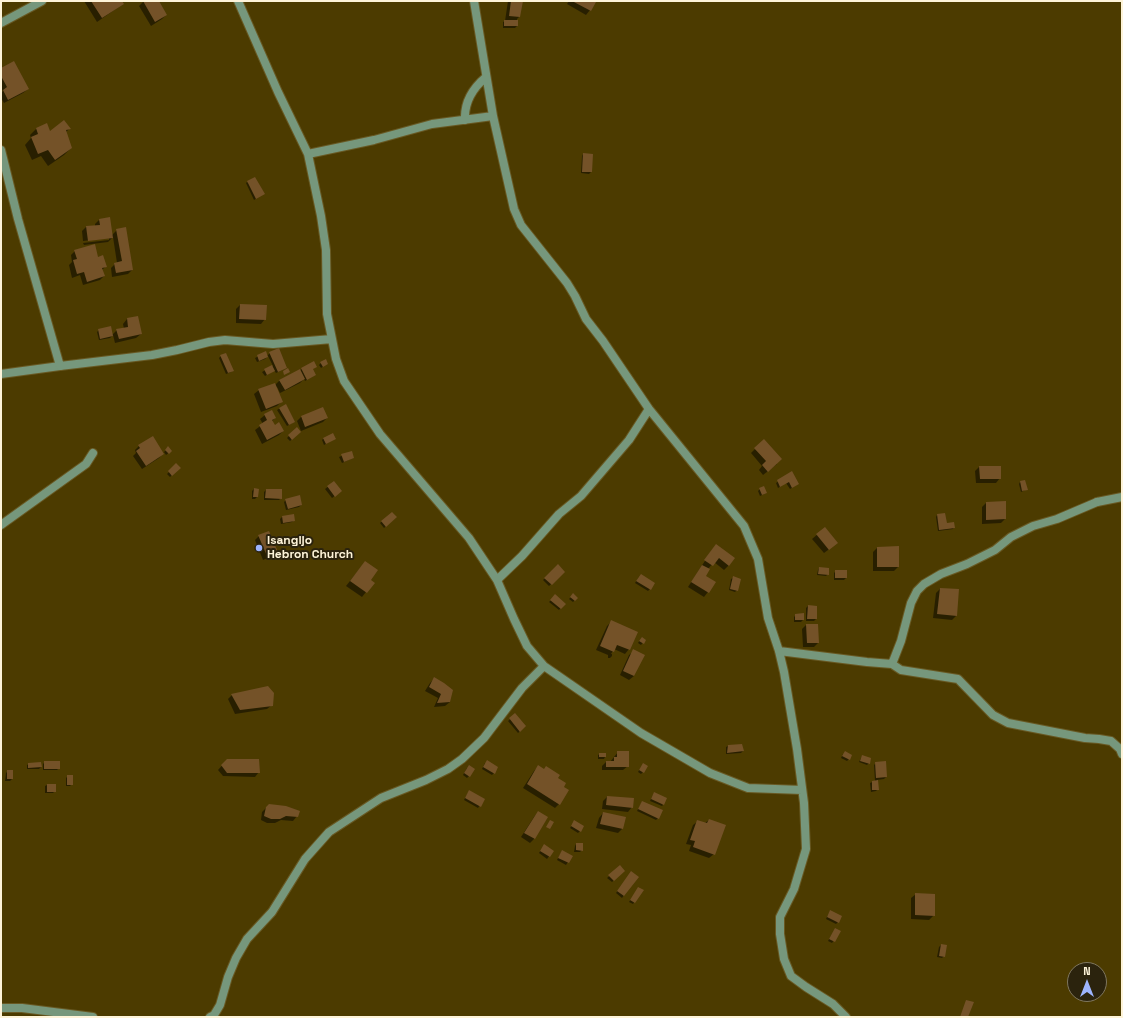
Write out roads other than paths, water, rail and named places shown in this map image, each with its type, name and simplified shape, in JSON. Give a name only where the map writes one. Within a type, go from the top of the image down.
[{"type":"street","points":[[1,23],[42,1]]},
{"type":"street","points":[[238,1],[278,92],[308,154],[321,216],[326,250],[327,314],[336,360],[344,381],[380,434],[469,538],[497,580],[527,646],[544,666],[641,733],[710,773],[748,788],[802,790]]},
{"type":"street","points":[[474,1],[493,116],[514,209],[521,226],[567,283],[586,319],[603,341],[649,409],[744,526],[758,559],[768,618],[779,650],[793,721],[804,803],[806,849],[794,889],[780,917],[780,934],[784,959],[791,976],[833,1004],[846,1017]]},
{"type":"street","points":[[465,120],[465,111],[471,93],[486,77]]},
{"type":"street","points":[[308,154],[374,140],[432,124],[493,116]]},
{"type":"street","points":[[1,150],[18,219],[60,366]]},
{"type":"street","points":[[1,374],[152,355],[220,340],[273,344],[332,339]]},
{"type":"street","points":[[497,580],[522,556],[559,514],[581,496],[629,440],[649,409]]},
{"type":"street","points":[[1,525],[86,464],[93,453]]},
{"type":"street","points":[[892,664],[901,641],[911,603],[917,591],[924,584],[941,574],[967,564],[995,550],[1011,537],[1034,526],[1057,519],[1097,502],[1122,497]]},
{"type":"street","points":[[779,650],[866,662],[892,664],[901,670],[958,679],[993,715],[1008,723],[1084,738],[1111,741],[1120,749],[1122,754]]},
{"type":"street","points":[[210,1017],[214,1015],[220,1006],[228,977],[236,958],[247,939],[272,912],[305,859],[329,832],[381,798],[448,770],[484,738],[522,688],[544,666]]},
{"type":"street","points":[[1,1008],[22,1008],[93,1017]]},
{"type":"place","name":"Isangijo Hebron Church","points":[[259,548]]}]
